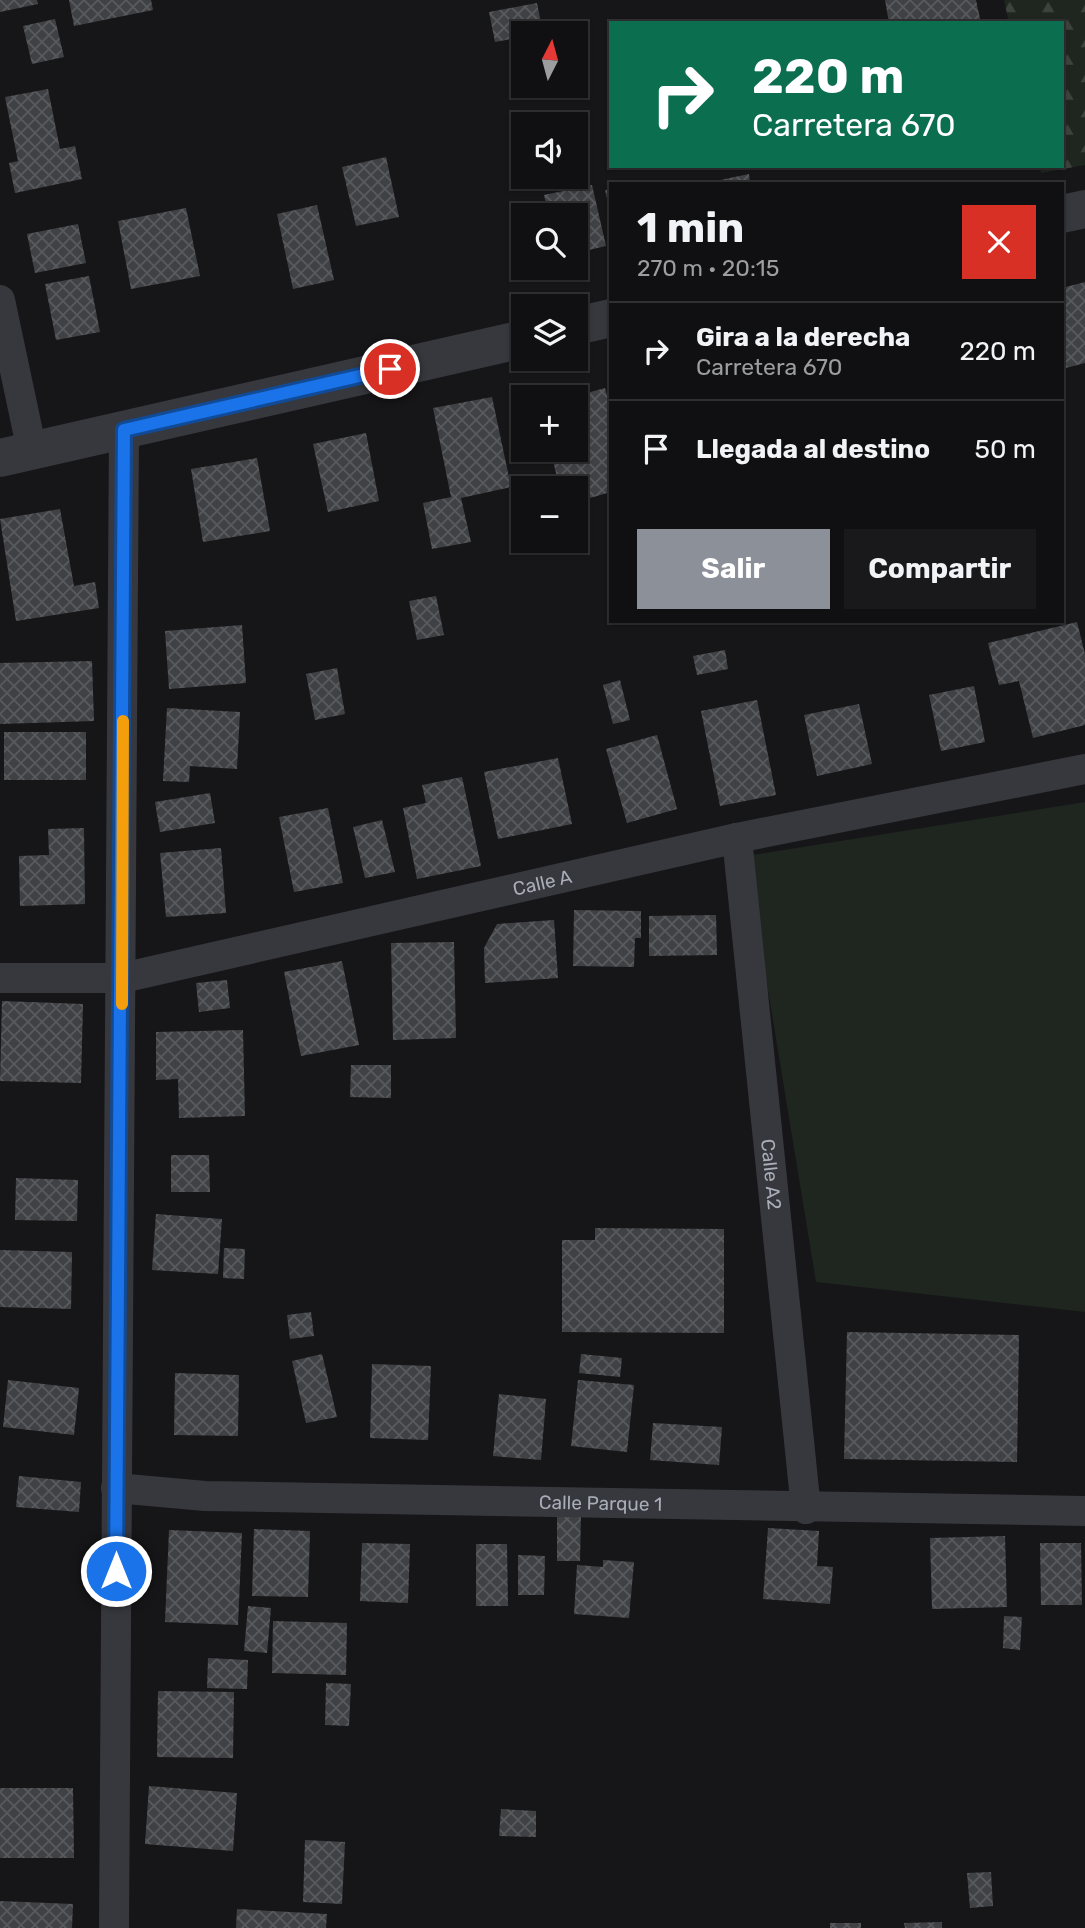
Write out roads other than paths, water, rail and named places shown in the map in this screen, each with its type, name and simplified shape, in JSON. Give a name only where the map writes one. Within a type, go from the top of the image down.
[{"type":"street","points":[[1064,214],[1085,209]]},
{"type":"street","points":[[0,300],[16,455],[511,341]]},
{"type":"street","points":[[588,323],[609,318]]},
{"type":"street","points":[[114,1928],[124,430]]},
{"type":"street","name":"Calle A","points":[[0,978],[122,978],[737,838],[1085,769]]},
{"type":"street","name":"Calle A2","points":[[737,838],[806,1509]]},
{"type":"street","name":"Calle Parque 1","points":[[116,1488],[205,1496],[806,1509],[1085,1511]]}]
